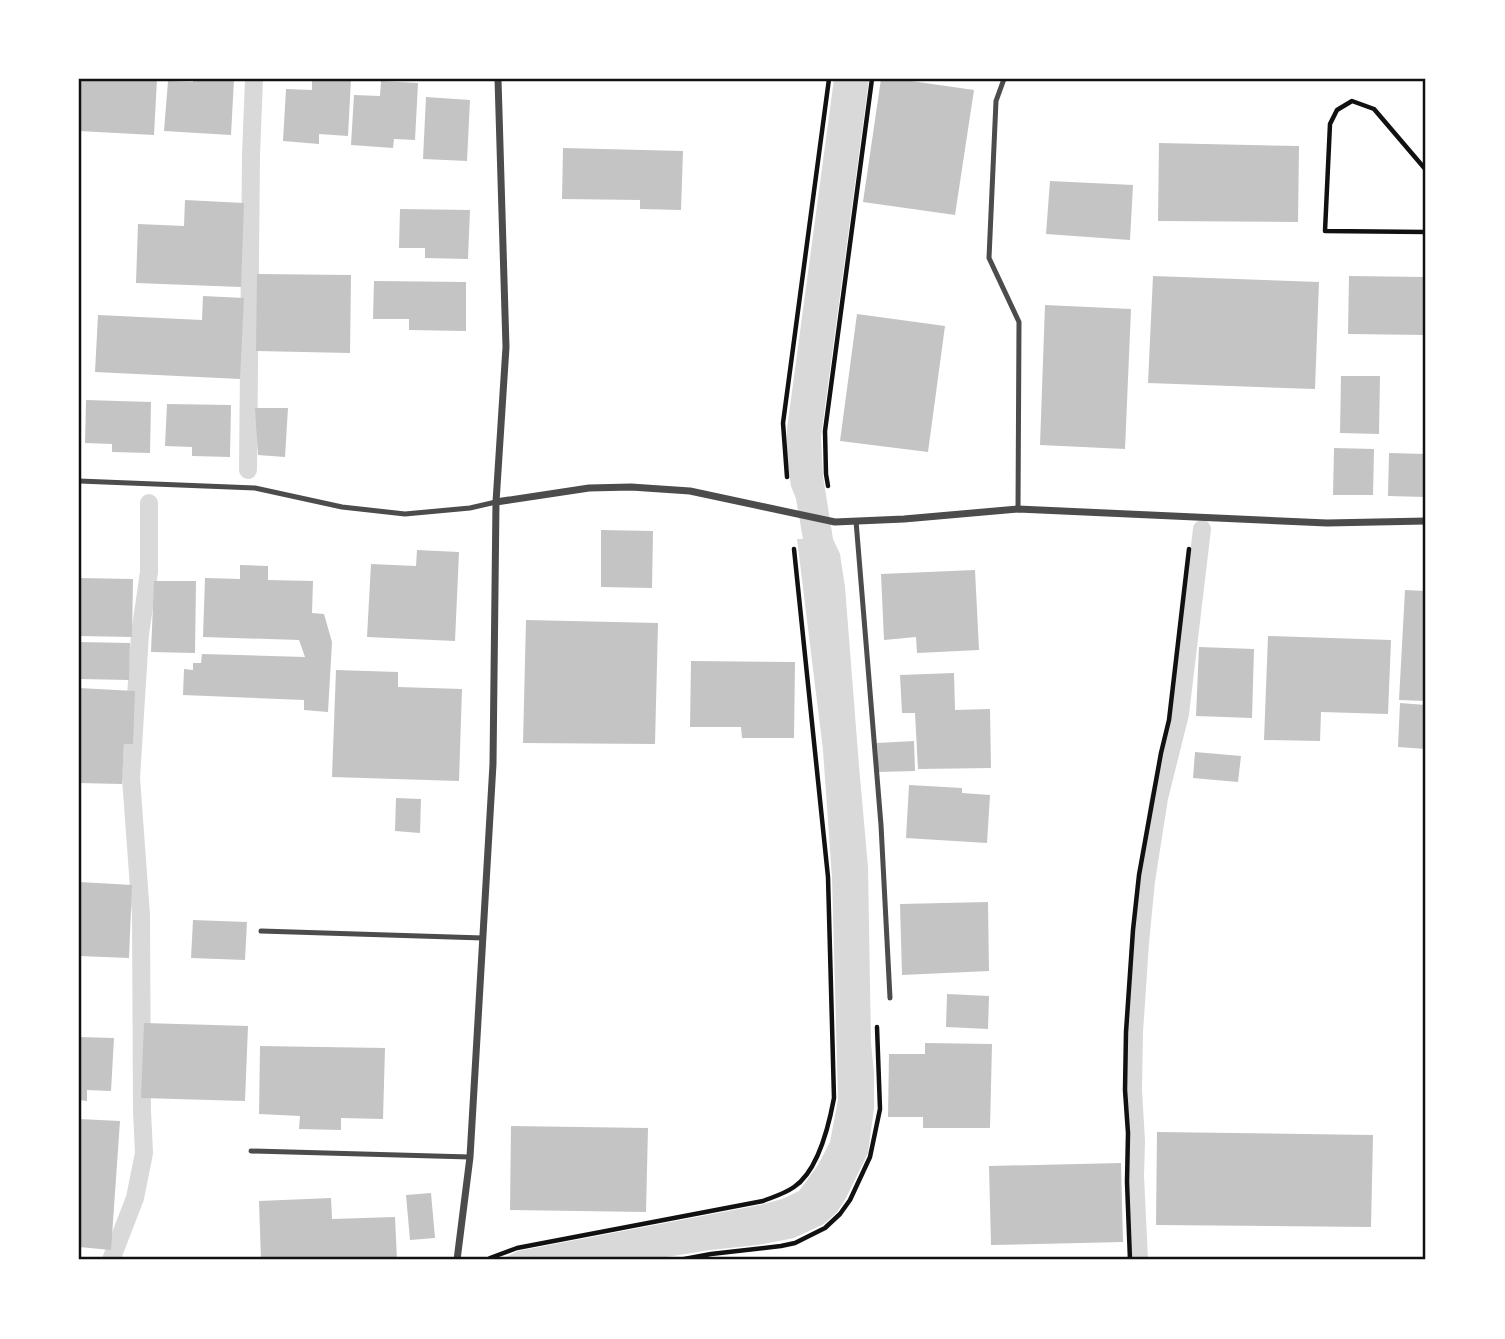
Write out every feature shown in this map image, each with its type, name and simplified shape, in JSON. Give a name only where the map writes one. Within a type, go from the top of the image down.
[{"type":"street","points":[[457,1260],[470,1157],[493,764],[496,502],[506,347],[498,79]]},
{"type":"street","points":[[496,502],[589,488],[631,487],[690,491],[835,522],[1018,509],[1327,523],[1426,521]]},
{"type":"lane","points":[[1004,79],[996,101],[989,258],[1018,321],[1018,509]]},
{"type":"lane","points":[[79,481],[255,488],[342,507],[405,514],[470,508],[496,502]]},
{"type":"lane","points":[[856,522],[881,825],[890,998]]},
{"type":"lane","points":[[261,931],[483,938]]},
{"type":"lane","points":[[251,1150],[470,1157]]},
{"type":"path","points":[[486,1260],[517,1248],[763,1200],[781,1194],[796,1186],[814,1162],[823,1144],[834,1098],[828,877],[783,423],[829,79]]},
{"type":"path","points":[[835,522],[826,474],[825,431],[872,79]]},
{"type":"path","points":[[1426,170],[1374,109],[1352,101],[1337,110],[1330,124],[1325,231],[1426,232]]},
{"type":"path","points":[[1130,1260],[1125,1065],[1133,930],[1141,863],[1169,720],[1193,517]]},
{"type":"path","points":[[680,1260],[781,1246],[807,1238],[825,1228],[839,1214],[850,1200],[870,1157],[880,1109],[877,998],[890,998]]},
{"type":"shaded area","points":[[834,79],[869,79],[821,437],[823,476],[833,539],[840,554],[845,587],[868,867],[874,1108],[868,1153],[837,1212],[824,1224],[794,1238],[648,1260],[500,1260],[518,1251],[782,1199],[799,1191],[818,1165],[830,1142],[838,1100],[832,878],[823,750],[797,539],[803,539],[786,453]]},
{"type":"building","points":[[79,79],[157,79],[154,135],[79,131]]},
{"type":"building","points":[[193,79],[234,79],[231,135],[164,131],[168,81],[193,82]]},
{"type":"building","points":[[312,79],[351,79],[348,136],[319,134],[319,144],[283,141],[286,89],[312,90]]},
{"type":"building","points":[[881,79],[974,90],[955,215],[863,202]]},
{"type":"building","points":[[381,81],[418,83],[415,140],[394,139],[393,148],[351,145],[354,95],[380,96]]},
{"type":"building","points":[[426,97],[470,100],[467,161],[423,159]]},
{"type":"building","points":[[1159,143],[1299,146],[1298,222],[1158,221]]},
{"type":"building","points":[[563,148],[683,151],[681,210],[640,209],[640,200],[562,199]]},
{"type":"building","points":[[1050,181],[1133,185],[1130,240],[1046,234]]},
{"type":"building","points":[[185,200],[244,203],[241,287],[136,283],[138,224],[184,226]]},
{"type":"building","points":[[400,209],[470,210],[468,259],[425,258],[425,248],[399,248]]},
{"type":"building","points":[[257,274],[351,275],[350,353],[256,351]]},
{"type":"building","points":[[1153,276],[1319,282],[1315,389],[1148,383]]},
{"type":"building","points":[[1349,276],[1426,277],[1426,335],[1348,334]]},
{"type":"building","points":[[374,281],[466,282],[466,331],[409,330],[409,319],[373,319]]},
{"type":"building","points":[[203,296],[244,298],[240,379],[95,372],[98,315],[202,320]]},
{"type":"building","points":[[1045,305],[1131,309],[1125,449],[1040,445]]},
{"type":"building","points":[[857,314],[945,326],[928,452],[840,441]]},
{"type":"building","points":[[1341,376],[1380,376],[1379,434],[1340,433]]},
{"type":"building","points":[[86,400],[151,402],[150,453],[112,452],[112,444],[85,443]]},
{"type":"building","points":[[167,404],[231,405],[230,457],[192,456],[192,447],[165,446]]},
{"type":"building","points":[[255,408],[288,408],[285,457],[258,455]]},
{"type":"building","points":[[1334,448],[1374,449],[1373,495],[1333,495]]},
{"type":"building","points":[[1389,453],[1426,454],[1426,497],[1388,496]]},
{"type":"building","points":[[601,530],[653,531],[652,588],[601,587]]},
{"type":"building","points":[[417,550],[459,552],[455,641],[367,637],[371,564],[416,566]]},
{"type":"building","points":[[240,565],[268,566],[268,580],[313,581],[312,613],[324,614],[332,642],[328,712],[304,710],[304,700],[183,695],[184,669],[193,670],[193,663],[201,663],[202,654],[305,657],[299,640],[203,637],[205,578],[240,579]]},
{"type":"building","points":[[975,570],[979,650],[917,653],[916,637],[884,640],[881,574]]},
{"type":"building","points":[[79,578],[133,579],[132,637],[79,636]]},
{"type":"building","points":[[154,581],[196,581],[195,653],[151,652]]},
{"type":"building","points":[[1405,590],[1426,591],[1426,701],[1399,700]]},
{"type":"building","points":[[526,620],[658,623],[655,744],[523,743]]},
{"type":"building","points":[[1268,636],[1391,640],[1388,714],[1321,712],[1320,741],[1264,740]]},
{"type":"building","points":[[79,642],[130,643],[129,680],[79,679]]},
{"type":"building","points":[[1199,647],[1254,649],[1252,718],[1196,716]]},
{"type":"building","points":[[691,661],[795,662],[794,738],[742,738],[741,727],[690,727]]},
{"type":"building","points":[[336,670],[398,672],[398,687],[462,689],[459,781],[332,777]]},
{"type":"building","points":[[954,673],[955,710],[990,709],[991,768],[918,769],[915,713],[902,713],[900,675]]},
{"type":"building","points":[[79,688],[135,691],[133,744],[124,744],[122,784],[79,783]]},
{"type":"building","points":[[1400,703],[1426,705],[1426,749],[1398,747]]},
{"type":"building","points":[[914,741],[915,771],[878,772],[877,743]]},
{"type":"building","points":[[1195,752],[1241,756],[1238,782],[1193,778]]},
{"type":"building","points":[[909,785],[962,788],[962,793],[990,795],[987,843],[906,838]]},
{"type":"building","points":[[396,798],[421,799],[420,833],[395,831]]},
{"type":"building","points":[[79,882],[132,885],[129,958],[79,956]]},
{"type":"building","points":[[988,902],[989,971],[902,975],[900,904]]},
{"type":"building","points":[[193,920],[247,922],[245,960],[191,958]]},
{"type":"building","points":[[947,994],[989,996],[988,1029],[946,1027]]},
{"type":"building","points":[[144,1023],[248,1026],[245,1101],[141,1098]]},
{"type":"building","points":[[79,1037],[114,1038],[111,1091],[87,1090],[87,1101],[79,1100]]},
{"type":"building","points":[[925,1043],[992,1044],[990,1128],[923,1128],[923,1117],[888,1117],[889,1054],[925,1054]]},
{"type":"building","points":[[260,1046],[385,1048],[383,1119],[341,1118],[341,1130],[299,1129],[300,1116],[259,1114]]},
{"type":"building","points":[[79,1119],[120,1121],[111,1250],[79,1247]]},
{"type":"building","points":[[511,1126],[648,1128],[646,1212],[510,1210]]},
{"type":"building","points":[[1157,1132],[1373,1135],[1371,1227],[1156,1225]]},
{"type":"building","points":[[1121,1163],[1123,1242],[991,1245],[989,1166]]},
{"type":"building","points":[[431,1193],[435,1238],[410,1240],[406,1195]]},
{"type":"building","points":[[331,1198],[332,1219],[395,1217],[397,1260],[261,1260],[259,1201]]},
{"type":"waterway","points":[[248,470],[254,79]]},
{"type":"waterway","points":[[111,1260],[135,1198],[144,1153],[141,915],[131,778],[140,634],[149,572],[149,503]]},
{"type":"waterway","points":[[1139,1260],[1133,1090],[1140,943],[1146,881],[1159,798],[1180,714],[1202,529]]}]
